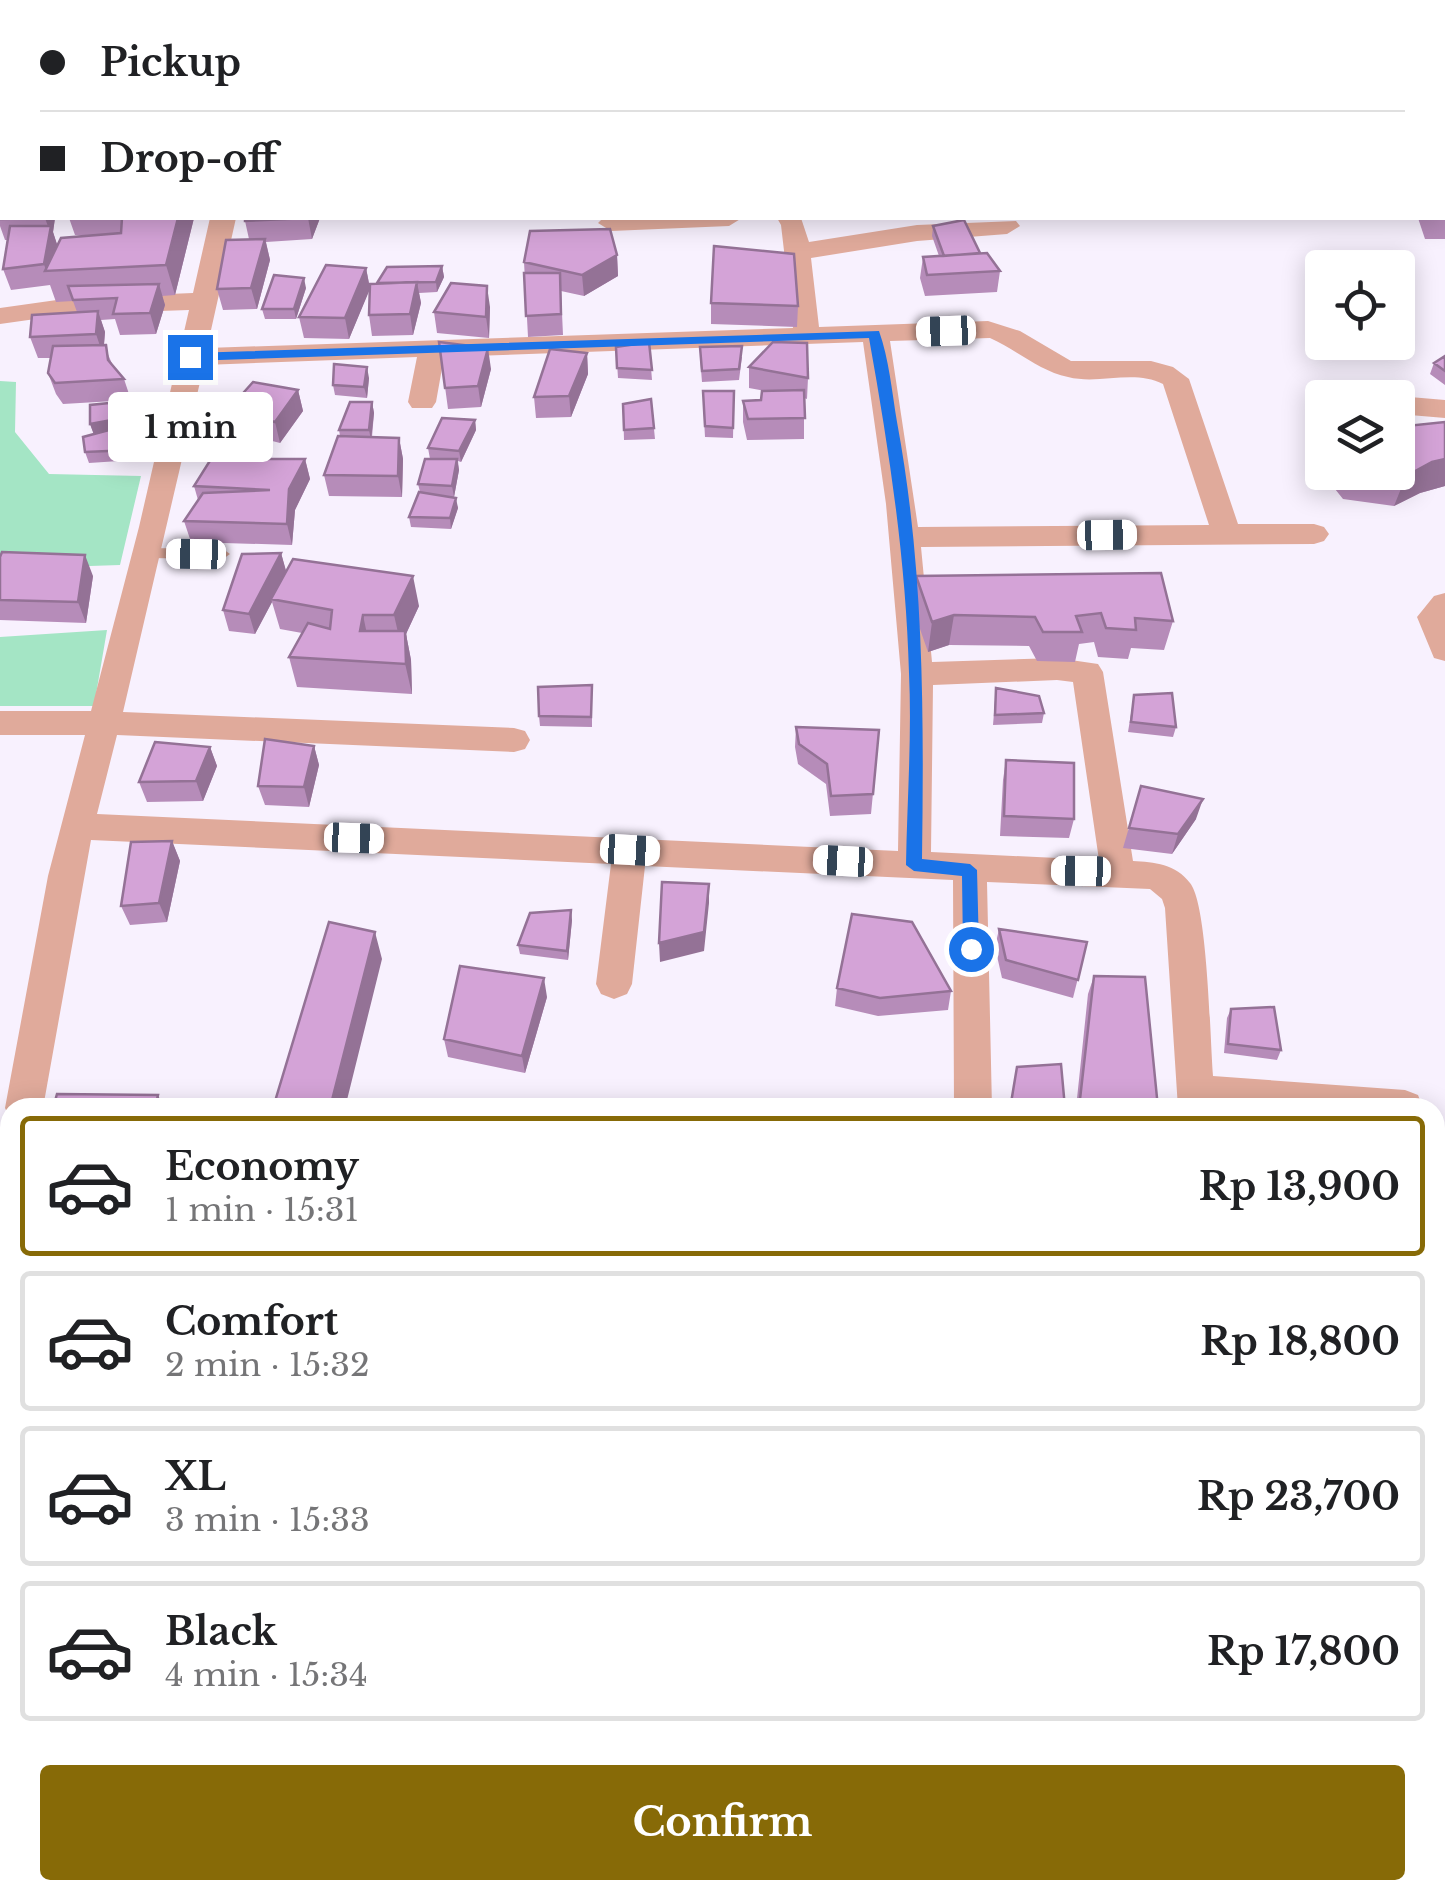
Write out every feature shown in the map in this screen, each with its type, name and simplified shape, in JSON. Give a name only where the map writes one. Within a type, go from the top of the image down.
[{"type":"street","points":[[17,1093],[78,826],[147,553],[222,220]]},
{"type":"street","points":[[611,223],[682,220]]},
{"type":"street","points":[[790,220],[807,337]]},
{"type":"street","points":[[797,252],[917,234],[1007,226]]},
{"type":"street","points":[[0,316],[71,306],[202,301]]},
{"type":"street","points":[[190,357],[988,329],[1006,333],[1054,363],[1074,370],[1166,372],[1175,378],[1226,534]]},
{"type":"street","points":[[874,334],[898,462],[907,537],[917,674],[914,865]]},
{"type":"street","points":[[422,402],[432,349]]},
{"type":"street","points":[[1415,406],[1445,409]]},
{"type":"street","points":[[907,537],[1314,534]]},
{"type":"street","points":[[1445,604],[1432,617],[1445,650]]},
{"type":"street","points":[[917,674],[1058,669],[1087,672],[1118,872]]},
{"type":"street","points":[[0,723],[106,723],[514,740]]},
{"type":"street","points":[[78,826],[1157,876],[1176,891],[1182,908],[1196,1098]]},
{"type":"street","points":[[614,984],[630,850]]},
{"type":"street","points":[[970,870],[973,1098]]},
{"type":"lane","points":[[147,553],[222,554]]},
{"type":"green space","points":[[0,381],[16,382],[15,432],[49,474],[141,476],[120,565],[0,569]]},
{"type":"green space","points":[[107,630],[94,706],[0,706],[0,637]]},
{"type":"building","points":[[122,220],[177,220],[166,265],[45,271],[61,238],[121,233]]},
{"type":"building","points":[[964,220],[980,253],[944,256],[933,226]]},
{"type":"building","points":[[10,226],[51,226],[44,264],[3,269]]},
{"type":"building","points":[[610,229],[617,255],[582,275],[524,262],[530,231]]},
{"type":"building","points":[[265,239],[251,288],[217,289],[226,240]]},
{"type":"building","points":[[714,246],[794,254],[798,306],[711,303]]},
{"type":"building","points":[[987,253],[1000,271],[927,275],[923,257]]},
{"type":"building","points":[[326,265],[366,268],[345,318],[299,317]]},
{"type":"building","points":[[442,266],[436,282],[377,283],[387,267]]},
{"type":"building","points":[[524,273],[560,273],[561,314],[526,316]]},
{"type":"building","points":[[274,275],[304,278],[294,309],[262,309]]},
{"type":"building","points":[[417,282],[410,314],[369,315],[370,284]]},
{"type":"building","points":[[451,283],[487,286],[486,317],[434,312]]},
{"type":"building","points":[[159,284],[150,313],[113,314],[117,298],[73,300],[68,286]]},
{"type":"building","points":[[98,311],[96,334],[30,337],[32,315]]},
{"type":"building","points":[[439,342],[488,348],[478,386],[445,388]]},
{"type":"building","points":[[649,342],[652,370],[617,368],[616,347]]},
{"type":"building","points":[[773,342],[807,343],[808,378],[749,367]]},
{"type":"building","points":[[106,345],[108,360],[124,379],[55,383],[48,373],[53,346]]},
{"type":"building","points":[[742,346],[739,369],[702,371],[700,347]]},
{"type":"building","points":[[550,349],[587,353],[569,396],[534,397]]},
{"type":"building","points":[[1445,356],[1445,371],[1434,363]]},
{"type":"building","points":[[334,364],[367,367],[364,387],[333,385]]},
{"type":"building","points":[[253,382],[298,390],[275,422],[228,410]]},
{"type":"building","points":[[804,390],[805,418],[748,419],[743,401],[761,400],[762,391]]},
{"type":"building","points":[[703,391],[734,391],[733,428],[705,426]]},
{"type":"building","points":[[651,399],[654,428],[624,430],[623,404]]},
{"type":"building","points":[[119,402],[128,417],[90,424],[90,405]]},
{"type":"building","points":[[350,402],[372,402],[369,430],[339,430]]},
{"type":"building","points":[[442,418],[475,420],[459,451],[428,448]]},
{"type":"building","points":[[1445,422],[1445,459],[1415,471],[1415,425]]},
{"type":"building","points":[[135,423],[131,450],[85,452],[83,437]]},
{"type":"building","points":[[338,436],[399,438],[398,476],[324,475]]},
{"type":"building","points":[[211,459],[305,459],[289,489],[287,524],[184,521],[203,493],[270,490],[194,486]]},
{"type":"building","points":[[425,459],[457,459],[452,486],[418,484]]},
{"type":"building","points":[[419,492],[456,498],[450,518],[409,517]]},
{"type":"building","points":[[2,552],[85,555],[78,602],[0,600]]},
{"type":"building","points":[[281,553],[249,614],[223,610],[242,554]]},
{"type":"building","points":[[293,559],[413,576],[394,615],[363,615],[360,631],[405,631],[406,664],[289,657],[308,623],[330,629],[332,610],[271,599]]},
{"type":"building","points":[[1161,573],[1173,621],[1135,618],[1136,630],[1106,628],[1101,613],[1076,616],[1082,632],[1043,632],[1035,617],[954,615],[932,622],[916,576]]},
{"type":"building","points":[[592,685],[591,717],[539,716],[538,687]]},
{"type":"building","points":[[996,688],[1039,696],[1044,713],[995,715]]},
{"type":"building","points":[[1172,693],[1176,727],[1131,722],[1134,695]]},
{"type":"building","points":[[796,727],[879,730],[873,794],[831,796],[827,764],[799,744]]},
{"type":"building","points":[[265,739],[314,746],[304,787],[258,786]]},
{"type":"building","points":[[155,742],[210,747],[196,781],[139,782]]},
{"type":"building","points":[[1006,760],[1074,763],[1074,819],[1004,816]]},
{"type":"building","points":[[1141,786],[1203,799],[1178,834],[1129,828]]},
{"type":"building","points":[[172,841],[159,903],[121,906],[131,842]]},
{"type":"building","points":[[662,882],[709,884],[704,932],[659,943]]},
{"type":"building","points":[[571,910],[567,951],[518,945],[530,913]]},
{"type":"building","points":[[852,914],[912,922],[951,991],[880,998],[837,988]]},
{"type":"building","points":[[329,922],[375,932],[333,1098],[276,1098]]},
{"type":"building","points":[[999,929],[1087,942],[1078,980],[1006,960]]},
{"type":"building","points":[[460,966],[544,978],[522,1056],[444,1039]]},
{"type":"building","points":[[1094,976],[1145,977],[1157,1098],[1080,1098]]},
{"type":"building","points":[[1274,1007],[1281,1050],[1228,1044],[1231,1009]]},
{"type":"building","points":[[1061,1064],[1064,1098],[1012,1098],[1017,1067]]},
{"type":"building","points":[[57,1094],[158,1095],[157,1098],[56,1098]]},
{"type":"route","points":[[190,357],[874,334],[898,462],[907,537],[917,674],[914,865],[970,870],[971,949]]}]
